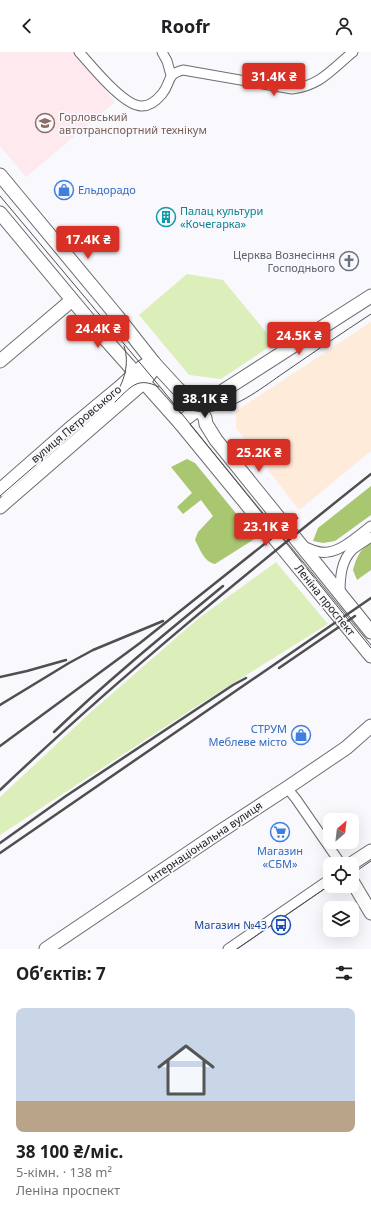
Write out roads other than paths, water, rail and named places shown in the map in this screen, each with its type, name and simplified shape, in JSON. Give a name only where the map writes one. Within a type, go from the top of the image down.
[{"type":"main road","name":"Леніна проспект","points":[[0,175],[154,363],[202,413],[206,424],[216,440],[371,632]]},
{"type":"main road","name":"Леніна проспект","points":[[0,214],[72,300],[180,423],[371,656]]},
{"type":"main road","points":[[177,388],[198,400],[207,400],[371,296]]},
{"type":"main road","points":[[0,361],[72,300]]},
{"type":"main road","name":"вулиця Петровського","points":[[0,507],[140,378],[147,364],[154,363]]},
{"type":"main road","name":"вулиця Петровського","points":[[0,490],[73,426],[140,378]]},
{"type":"main road","points":[[180,423],[202,413],[215,396]]},
{"type":"main road","points":[[368,730],[371,720]]},
{"type":"main road","name":"Інтернаціональна вулиця","points":[[46,949],[346,748],[368,730]]},
{"type":"main road","points":[[359,859],[371,851]]},
{"type":"main road","points":[[359,893],[371,913]]},
{"type":"street","points":[[80,52],[119,95],[132,104],[140,107],[154,102],[163,93],[171,75],[175,72],[183,70],[281,88],[303,88],[321,80],[352,52]]},
{"type":"street","points":[[162,52],[167,61],[171,75]]},
{"type":"street","points":[[301,545],[315,551],[328,552],[343,546],[371,526]]},
{"type":"street","points":[[340,593],[340,582],[344,562],[353,550],[371,537]]},
{"type":"street","points":[[287,788],[336,857]]},
{"type":"street","points":[[234,947],[323,884]]},
{"type":"tram line","points":[[0,196],[161,388],[371,648]]},
{"type":"tram line","points":[[175,404],[188,409],[203,412],[223,409],[233,405],[260,390],[371,314]]},
{"type":"tram line","points":[[0,496],[114,397],[121,385],[125,373],[126,353],[124,346]]},
{"type":"tram line","points":[[115,402],[130,388],[140,383],[151,384],[159,387]]},
{"type":"tram line","points":[[359,869],[371,861]]},
{"type":"tram line","points":[[237,949],[323,890]]},
{"type":"railway","points":[[0,790],[136,667],[276,550],[371,474]]},
{"type":"railway","points":[[0,746],[140,643],[297,518]]},
{"type":"railway","points":[[54,732],[116,675],[223,586]]},
{"type":"railway","points":[[0,853],[371,598]]},
{"type":"railway","points":[[279,668],[355,616]]},
{"type":"railway","points":[[0,705],[93,650],[163,621]]},
{"type":"railway","points":[[0,677],[66,660]]},
{"type":"railway","points":[[0,843],[66,796],[233,685],[246,678]]},
{"type":"place","name":"Горловський автотранспортний технікум","points":[[45,123]]},
{"type":"place","name":"Ельдорадо","points":[[64,190]]},
{"type":"place","name":"Палац культури «Кочегарка»","points":[[166,217]]},
{"type":"place","name":"Церква Вознесіння Господнього","points":[[349,261]]},
{"type":"place","name":"СТРУМ Меблеве місто","points":[[301,735]]},
{"type":"place","name":"Магазин «СБМ»","points":[[280,832]]},
{"type":"place","name":"Магазин №43","points":[[281,925]]}]
